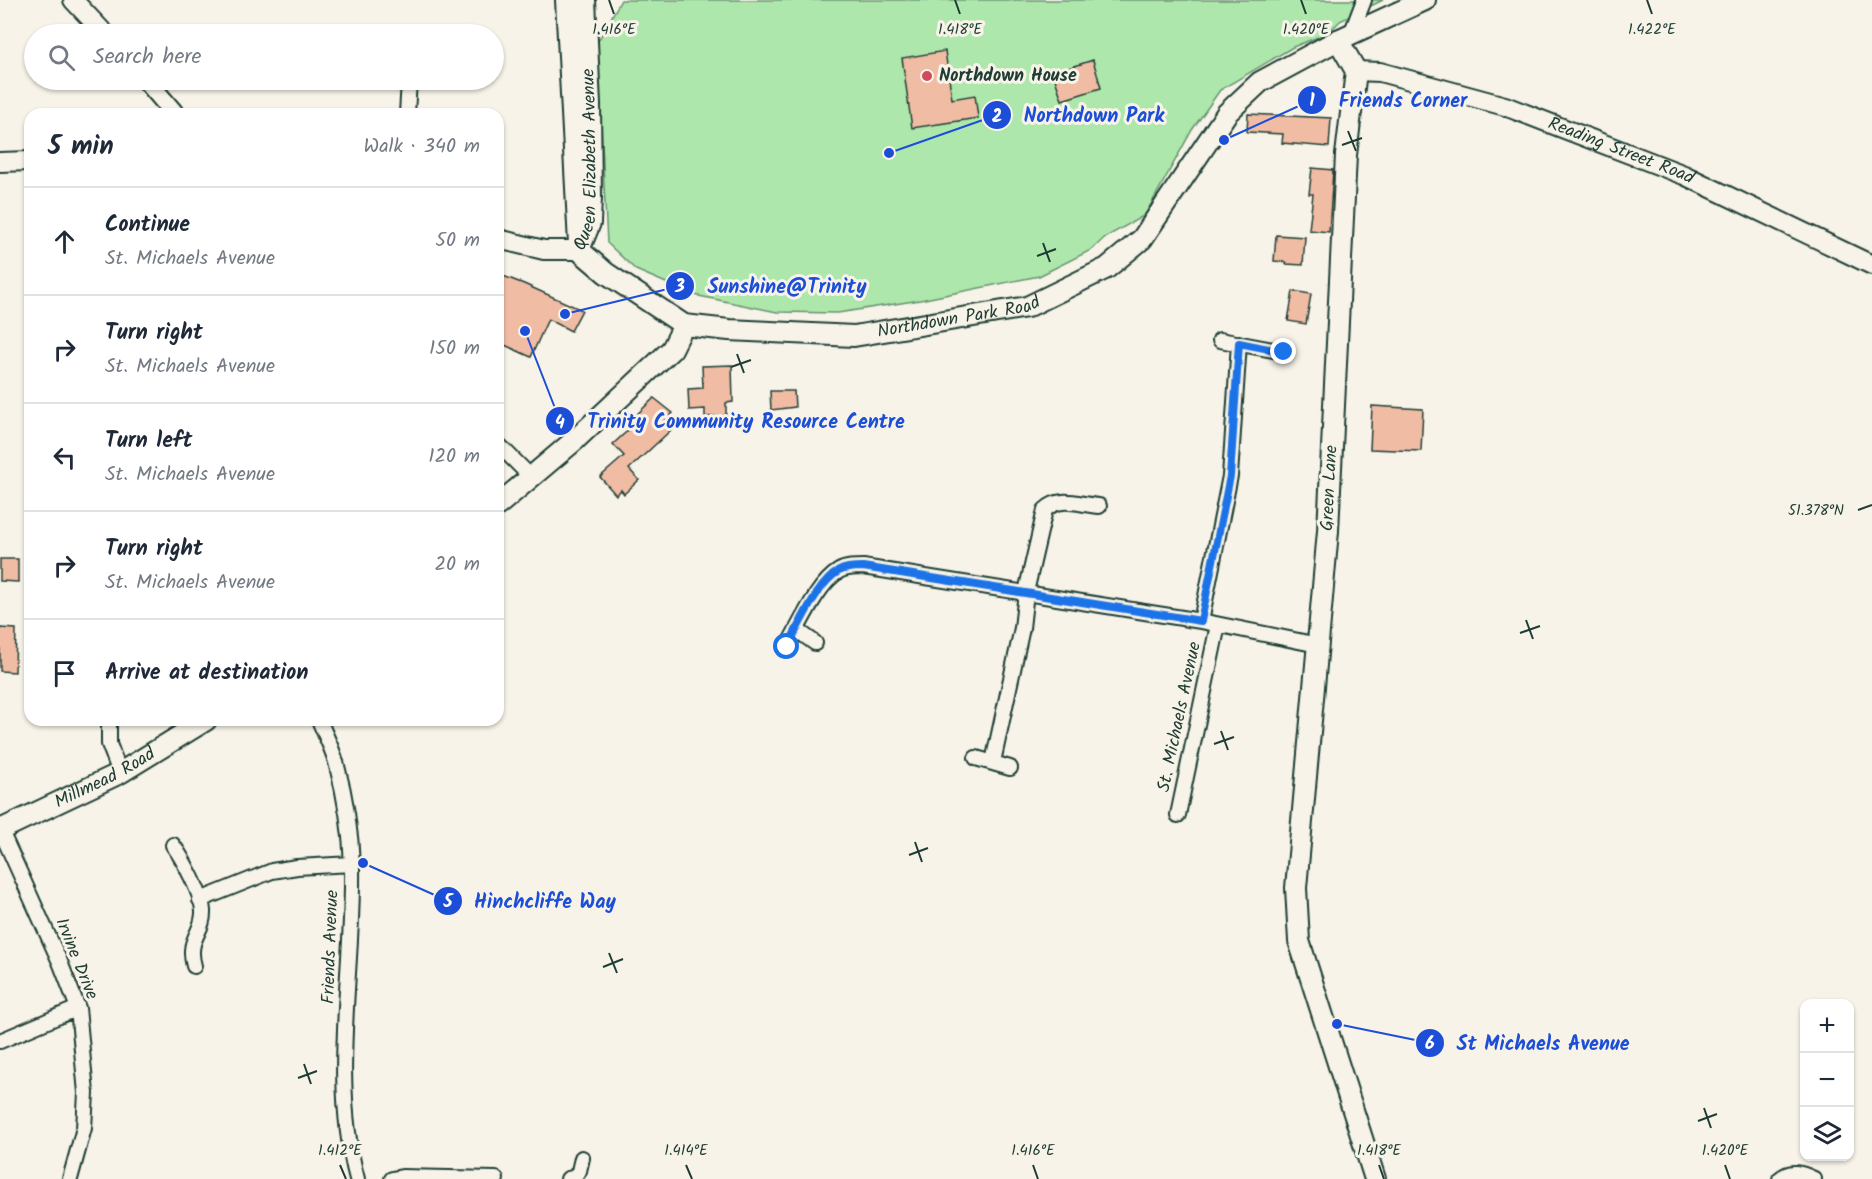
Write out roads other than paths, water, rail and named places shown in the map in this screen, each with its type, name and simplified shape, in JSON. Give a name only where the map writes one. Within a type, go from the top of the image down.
[{"type":"main road","name":"Queen Elizabeth Avenue","points":[[566,0],[579,250]]},
{"type":"main road","name":"Queen Elizabeth Avenue","points":[[579,250],[590,223],[591,198],[590,104],[585,0]]},
{"type":"main road","name":"Northdown Park Road","points":[[579,250],[606,273],[684,325],[729,330],[854,336],[1027,307],[1107,268],[1142,239],[1227,113],[1260,82],[1344,37],[1425,0]]},
{"type":"main road","points":[[1344,37],[1356,71]]},
{"type":"main road","name":"Green Lane","points":[[1356,71],[1346,155],[1328,531],[1296,888],[1299,941],[1375,1179]]},
{"type":"main road","points":[[504,500],[575,440],[672,349],[684,325]]},
{"type":"main road","name":"Millmead Road","points":[[0,830],[120,773],[196,726]]},
{"type":"street","points":[[73,0],[96,24]]},
{"type":"street","points":[[1344,37],[1364,0]]},
{"type":"street","name":"Reading Street Road","points":[[1356,71],[1380,72],[1505,106],[1684,175],[1872,266]]},
{"type":"street","points":[[154,90],[169,108]]},
{"type":"street","points":[[407,108],[408,90]]},
{"type":"street","points":[[0,162],[24,161]]},
{"type":"street","points":[[504,241],[544,250],[579,250]]},
{"type":"street","points":[[1220,340],[1284,352]]},
{"type":"street","name":"St. Michaels Avenue","points":[[1201,621],[1230,476],[1239,343]]},
{"type":"street","points":[[504,450],[531,477]]},
{"type":"street","points":[[993,762],[1022,628],[1026,592],[1045,510],[1052,504],[1062,501],[1100,507]]},
{"type":"street","name":"St. Michaels Avenue","points":[[787,647],[820,590],[839,572],[851,567],[1026,592],[1201,621],[1318,645]]},
{"type":"street","name":"St. Michaels Avenue","points":[[1178,815],[1218,626]]},
{"type":"street","points":[[796,630],[815,643]]},
{"type":"street","points":[[109,726],[109,744],[120,773]]},
{"type":"street","name":"Friends Avenue","points":[[321,726],[336,761],[348,819],[352,864],[345,1083],[350,1148],[357,1179]]},
{"type":"street","points":[[976,758],[1010,768]]},
{"type":"street","name":"Irvine Drive","points":[[0,830],[60,962],[78,1008],[86,1093],[84,1128],[70,1179]]},
{"type":"street","points":[[173,845],[183,860],[203,912],[191,948],[194,966]]},
{"type":"street","points":[[200,900],[272,871],[297,867],[352,864]]},
{"type":"street","points":[[0,1041],[78,1008]]},
{"type":"street","points":[[568,1179],[574,1179],[579,1171],[582,1158]]},
{"type":"street","points":[[1780,1179],[1792,1173],[1799,1173],[1814,1179]]},
{"type":"street","points":[[392,1179],[402,1177],[496,1179]]},
{"type":"place","name":"Northdown House","points":[[927,76]]},
{"type":"place","name":"Friends Corner","points":[[1224,140]]},
{"type":"place","name":"Northdown Park","points":[[889,153]]},
{"type":"place","name":"Sunshine@Trinity","points":[[565,314]]},
{"type":"place","name":"Trinity Community Resource Centre","points":[[525,331]]},
{"type":"place","name":"Hinchcliffe Way","points":[[363,863]]},
{"type":"place","name":"St Michaels Avenue","points":[[1337,1024]]}]
